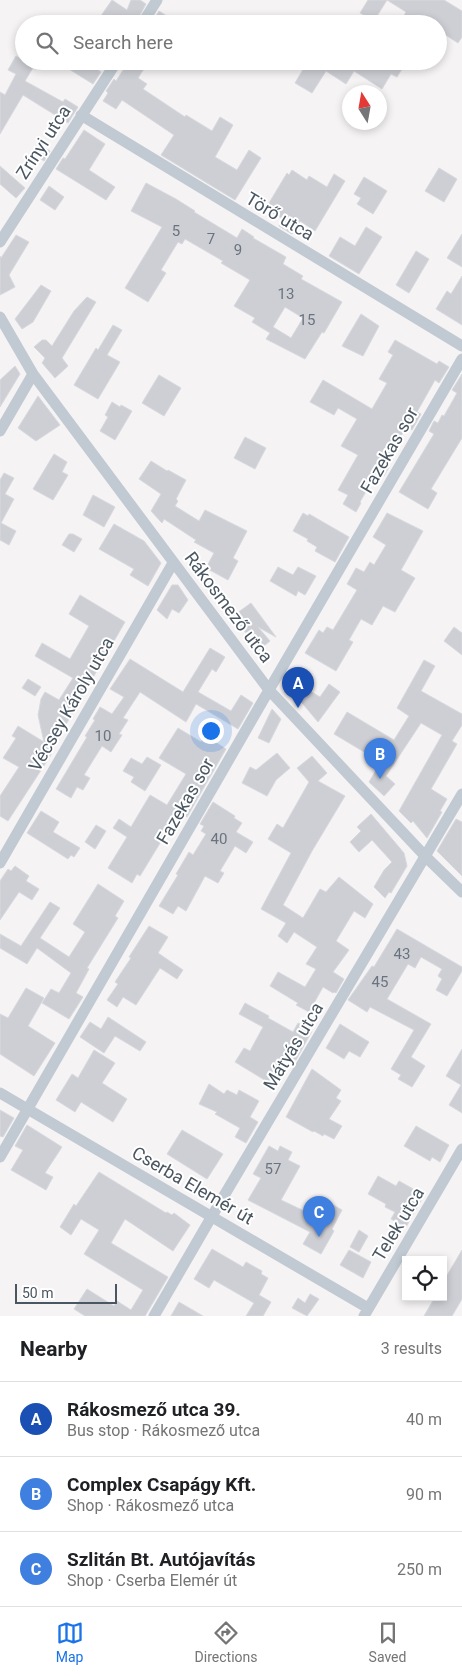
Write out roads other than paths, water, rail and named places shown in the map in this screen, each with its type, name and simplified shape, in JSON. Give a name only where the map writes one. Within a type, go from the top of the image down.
[{"type":"street","points":[[148,15],[157,0]]},
{"type":"street","name":"Zrínyi utca","points":[[0,242],[111,70]]},
{"type":"street","name":"Törő utca","points":[[81,115],[462,346]]},
{"type":"street","name":"Rákosmező utca","points":[[0,318],[33,374],[269,690],[426,857],[462,892]]},
{"type":"street","name":"Fazekas sor","points":[[0,1157],[462,359]]},
{"type":"street","points":[[0,432],[33,374]]},
{"type":"street","name":"Vécsey Károly utca","points":[[0,863],[173,562]]},
{"type":"street","name":"Mátyás utca","points":[[154,1316],[462,794]]},
{"type":"street","name":"Cserba Elemér út","points":[[0,1093],[212,1216],[366,1312]]},
{"type":"street","name":"Telek utca","points":[[366,1312],[462,1150]]},
{"type":"place","name":"Rákosmező utca 39.","points":[[298,708]]},
{"type":"place","name":"Complex Csapágy Kft.","points":[[380,779]]},
{"type":"place","name":"Szlitán Bt. Autójavítás","points":[[319,1237]]}]
